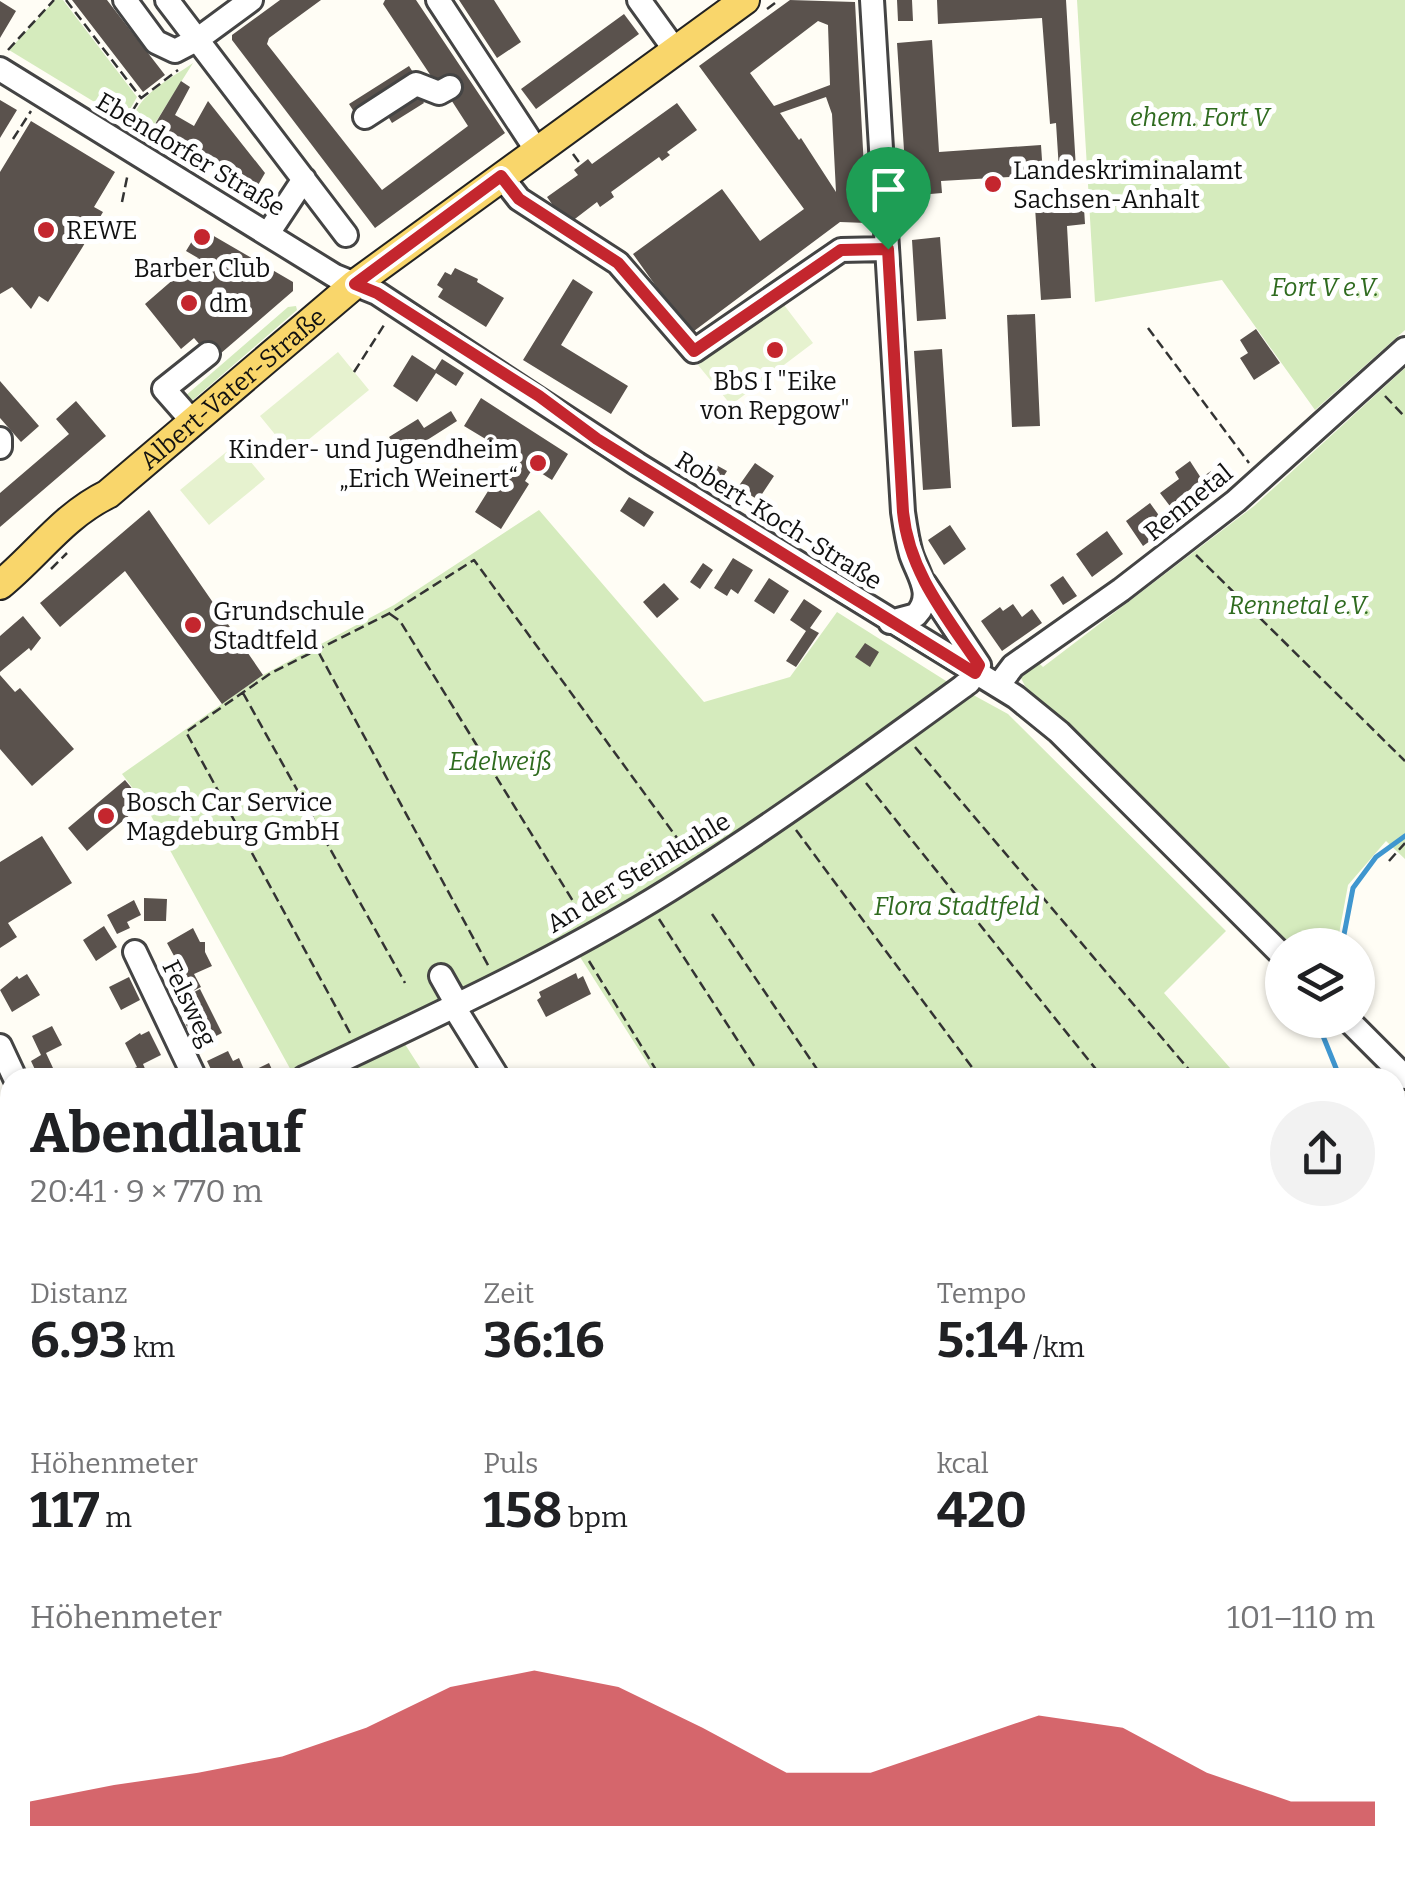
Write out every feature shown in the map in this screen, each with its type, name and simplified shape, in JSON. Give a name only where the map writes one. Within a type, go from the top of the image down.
[{"type":"main road","name":"Albert-Vater-Straße","points":[[0,585],[34,557],[54,550],[96,515],[108,494],[355,284],[745,0]]},
{"type":"street","points":[[125,0],[156,42],[175,51],[202,45],[251,0]]},
{"type":"street","points":[[167,0],[346,235]]},
{"type":"street","points":[[438,0],[466,77],[537,150]]},
{"type":"street","points":[[639,0],[675,50]]},
{"type":"street","points":[[872,0],[904,522],[913,558],[925,584],[979,665],[975,673]]},
{"type":"street","name":"Ebendorfer Straße","points":[[4,60],[335,276],[355,284]]},
{"type":"street","points":[[365,118],[416,84],[440,93],[466,77]]},
{"type":"street","points":[[501,176],[519,199],[618,263],[694,351],[841,250],[888,249]]},
{"type":"street","points":[[269,232],[304,179]]},
{"type":"street","name":"Robert-Koch-Straße","points":[[355,284],[377,293],[539,396],[597,439],[998,686],[1048,722],[1265,938]]},
{"type":"street","name":"Rennetal","points":[[998,686],[1012,666],[1121,590],[1236,501],[1405,349]]},
{"type":"street","points":[[193,422],[164,389],[208,354]]},
{"type":"street","points":[[890,622],[919,613],[925,601],[925,584]]},
{"type":"street","name":"An der Steinkuhle","points":[[325,1068],[454,1007],[648,902],[902,731],[969,682],[975,673]]},
{"type":"street","name":"Felsweg","points":[[135,952],[190,1068]]},
{"type":"street","points":[[441,976],[454,998],[454,1007],[492,1068]]},
{"type":"street","points":[[1364,1038],[1390,1068]]},
{"type":"path","points":[[4,60],[54,0]]},
{"type":"path","points":[[66,0],[141,98]]},
{"type":"path","points":[[123,125],[141,98],[202,45]]},
{"type":"path","points":[[13,140],[28,117]]},
{"type":"path","points":[[571,151],[581,165]]},
{"type":"path","points":[[122,202],[130,167]]},
{"type":"path","points":[[354,372],[387,320]]},
{"type":"path","points":[[1148,328],[1253,468]]},
{"type":"path","points":[[1380,392],[1405,417]]},
{"type":"path","points":[[1196,555],[1405,761]]},
{"type":"path","points":[[356,1044],[186,732],[271,673],[389,614],[474,560],[697,865]]},
{"type":"path","points":[[389,614],[400,621],[583,935],[656,1068]]},
{"type":"path","points":[[318,652],[495,978]]},
{"type":"path","points":[[242,692],[405,983]]},
{"type":"path","points":[[902,731],[1188,1068]]},
{"type":"path","points":[[852,765],[1095,1068]]},
{"type":"path","points":[[784,812],[973,1068]]},
{"type":"path","points":[[1388,861],[1396,848],[1405,843]]},
{"type":"path","points":[[648,902],[756,1068]]},
{"type":"path","points":[[712,914],[816,1068]]},
{"type":"green space","points":[[55,0],[63,0],[137,97],[124,120],[9,50]]},
{"type":"green space","name":"ehem. Fort V","points":[[1077,0],[1405,0],[1405,330],[1315,410],[1222,280],[1095,302]]},
{"type":"green space","points":[[193,63],[147,136],[133,127],[138,107],[145,98]]},
{"type":"green space","points":[[781,301],[813,343],[731,405],[698,365]]},
{"type":"green space","points":[[296,306],[297,310],[193,400],[184,397],[288,307]]},
{"type":"green space","points":[[338,352],[369,390],[291,454],[260,416]]},
{"type":"green space","name":"Rennetal e.V.","points":[[1405,368],[1405,859],[1386,841],[1348,885],[1340,928],[1274,928],[1027,690],[1021,678],[1037,661],[1043,667],[1254,506]]},
{"type":"green space","points":[[236,444],[265,479],[209,525],[180,490]]},
{"type":"green space","name":"Edelweiß","points":[[539,510],[704,702],[790,677],[837,612],[954,686],[697,865],[454,999],[306,1068],[290,1068],[144,803],[122,774],[263,675],[394,605]]},
{"type":"green space","name":"Flora Stadtfeld","points":[[966,691],[1008,714],[1226,931],[1164,993],[1230,1068],[650,1068],[575,949]]},
{"type":"green space","points":[[401,1038],[420,1068],[341,1068]]},
{"type":"building","points":[[72,0],[107,0],[165,75],[143,92]]},
{"type":"building","points":[[280,0],[321,0],[269,38],[267,44],[382,190],[468,126],[383,4],[385,0],[416,0],[505,133],[375,228],[232,40],[232,35]]},
{"type":"building","points":[[459,0],[494,0],[521,42],[497,58]]},
{"type":"building","points":[[790,0],[855,2],[867,223],[840,222],[690,334],[633,254],[722,189],[760,241],[804,209],[699,66]],"holes":[[[818,21],[828,25],[830,85],[774,106],[750,73]],[[826,97],[832,114],[836,192],[780,113]]]},
{"type":"building","points":[[897,0],[912,0],[913,21],[898,21]]},
{"type":"building","points":[[937,0],[1066,0],[1076,169],[1059,170],[1056,123],[1050,124],[1042,18],[938,24]]},
{"type":"building","points":[[0,1],[16,11],[0,38]]},
{"type":"building","points":[[624,14],[639,34],[536,109],[521,89]]},
{"type":"building","points":[[932,40],[939,152],[1041,145],[1043,175],[941,181],[942,193],[907,196],[897,43]]},
{"type":"building","points":[[409,66],[416,77],[356,115],[349,104]]},
{"type":"building","points":[[181,81],[190,87],[175,115],[194,126],[208,101],[265,173],[254,192],[152,129]]},
{"type":"building","points":[[418,93],[424,103],[392,123],[386,113]]},
{"type":"building","points":[[0,100],[17,110],[0,138]]},
{"type":"building","points":[[677,103],[697,130],[667,152],[670,155],[662,161],[659,157],[611,192],[614,197],[600,207],[597,202],[567,225],[547,197],[578,175],[574,170],[588,159],[592,164]]},
{"type":"building","name":"REWE","points":[[31,121],[115,172],[94,207],[103,212],[82,248],[48,302],[39,296],[31,309],[12,287],[0,294],[0,172]]},
{"type":"building","points":[[1083,192],[1085,224],[1067,226],[1071,298],[1041,300],[1035,207],[1064,205],[1063,193]]},
{"type":"building","points":[[200,228],[293,282],[293,291],[213,360],[194,338],[181,349],[145,304],[198,258],[186,251]]},
{"type":"building","points":[[940,237],[946,319],[917,321],[912,240]]},
{"type":"building","points":[[455,268],[504,298],[486,327],[438,297],[443,289],[437,285],[445,272],[451,275]]},
{"type":"building","points":[[573,279],[593,292],[561,345],[628,386],[611,414],[523,360]]},
{"type":"building","points":[[1035,314],[1040,426],[1012,427],[1007,315]]},
{"type":"building","points":[[1256,329],[1280,363],[1254,380],[1240,358],[1248,353],[1240,340]]},
{"type":"building","points":[[942,349],[951,488],[923,490],[914,351]]},
{"type":"building","points":[[412,355],[435,370],[442,359],[464,373],[456,386],[436,373],[417,402],[393,386]]},
{"type":"building","points":[[0,381],[39,426],[21,442],[0,418]]},
{"type":"building","name":"Kinder- und Jugendheim „Erich Weinert“","points":[[481,398],[568,454],[552,480],[533,468],[525,481],[529,484],[501,529],[475,512],[503,467],[509,471],[517,458],[464,426]]},
{"type":"building","points":[[76,401],[106,436],[0,527],[0,493],[69,434],[56,419]]},
{"type":"building","points":[[451,411],[457,421],[402,456],[389,437],[418,419],[424,428]]},
{"type":"building","points":[[709,461],[727,471],[717,487],[691,473]]},
{"type":"building","points":[[1190,461],[1201,478],[1211,471],[1225,489],[1213,497],[1201,481],[1188,491],[1197,505],[1179,518],[1160,493],[1179,479],[1175,472]]},
{"type":"building","points":[[755,463],[774,476],[758,500],[738,487]]},
{"type":"building","points":[[629,497],[654,512],[644,527],[620,511]]},
{"type":"building","points":[[1150,503],[1168,528],[1143,546],[1126,521]]},
{"type":"building","points":[[149,510],[263,675],[222,704],[125,571],[60,627],[40,603]]},
{"type":"building","points":[[950,525],[966,549],[944,565],[928,540]]},
{"type":"building","points":[[1107,531],[1123,554],[1092,577],[1076,554]]},
{"type":"building","points":[[733,558],[753,570],[738,594],[731,589],[727,596],[714,588]]},
{"type":"building","points":[[703,563],[713,570],[700,589],[690,582]]},
{"type":"building","points":[[1063,576],[1077,596],[1063,605],[1050,585]]},
{"type":"building","points":[[769,578],[789,591],[774,614],[754,601]]},
{"type":"building","points":[[664,583],[679,599],[657,618],[643,602]]},
{"type":"building","points":[[804,599],[822,611],[810,628],[819,633],[796,667],[786,661],[806,631],[790,620]]},
{"type":"building","points":[[1013,604],[1022,617],[1032,609],[1042,623],[1002,651],[981,621],[1000,607],[1003,611]]},
{"type":"building","points":[[23,616],[41,638],[31,651],[29,648],[0,672],[0,636]]},
{"type":"building","points":[[865,643],[879,652],[870,667],[855,657]]},
{"type":"building","points":[[0,675],[15,692],[20,688],[74,749],[32,786],[0,749]]},
{"type":"building","name":"Bosch Car Service Magdeburg GmbH","points":[[125,780],[144,803],[87,851],[68,828]]},
{"type":"building","points":[[42,836],[72,883],[8,923],[17,937],[0,948],[0,862]]},
{"type":"building","points":[[144,898],[167,899],[166,921],[144,921]]},
{"type":"building","points":[[134,900],[141,915],[127,922],[130,928],[117,934],[107,915]]},
{"type":"building","points":[[104,926],[117,947],[96,961],[83,940]]},
{"type":"building","points":[[193,928],[200,942],[205,942],[212,966],[194,974],[201,987],[181,997],[175,983],[186,978],[167,943]]},
{"type":"building","points":[[576,973],[578,979],[583,976],[591,994],[546,1017],[537,1000],[541,997],[539,992]]},
{"type":"building","points":[[27,974],[40,995],[12,1012],[0,990],[17,976],[19,979]]},
{"type":"building","points":[[129,977],[140,1000],[121,1010],[109,987]]},
{"type":"building","points":[[200,989],[222,1033],[196,1046],[181,1014],[188,1011],[181,999]]},
{"type":"building","points":[[52,1026],[62,1045],[46,1053],[53,1068],[34,1068],[31,1061],[41,1055],[32,1036]]},
{"type":"building","points":[[149,1031],[161,1055],[143,1064],[145,1068],[135,1068],[125,1043]]},
{"type":"building","points":[[228,1051],[233,1061],[239,1058],[243,1068],[210,1068],[207,1061]]},
{"type":"waterway","points":[[1345,928],[1353,888],[1376,857],[1405,836]]},
{"type":"waterway","points":[[1324,1038],[1336,1068]]},
{"type":"place","name":"Landeskriminalamt Sachsen-Anhalt","points":[[993,184]]},
{"type":"place","name":"REWE","points":[[46,230]]},
{"type":"place","name":"Barber Club","points":[[202,237]]},
{"type":"place","name":"dm","points":[[189,303]]},
{"type":"place","name":"BbS I \"Eike von Repgow\"","points":[[775,350]]},
{"type":"place","name":"Kinder- und Jugendheim „Erich Weinert“","points":[[538,463]]},
{"type":"place","name":"Grundschule Stadtfeld","points":[[193,625]]},
{"type":"place","name":"Bosch Car Service Magdeburg GmbH","points":[[106,816]]},
{"type":"route","points":[[501,176],[519,199],[618,263],[694,351],[841,250],[888,249],[903,512],[909,546],[925,584],[979,665],[975,673],[597,439],[539,396],[377,293],[355,284],[501,176]]},
{"type":"park label","name":"Fort V e.V.","points":[[1325,287]]}]
